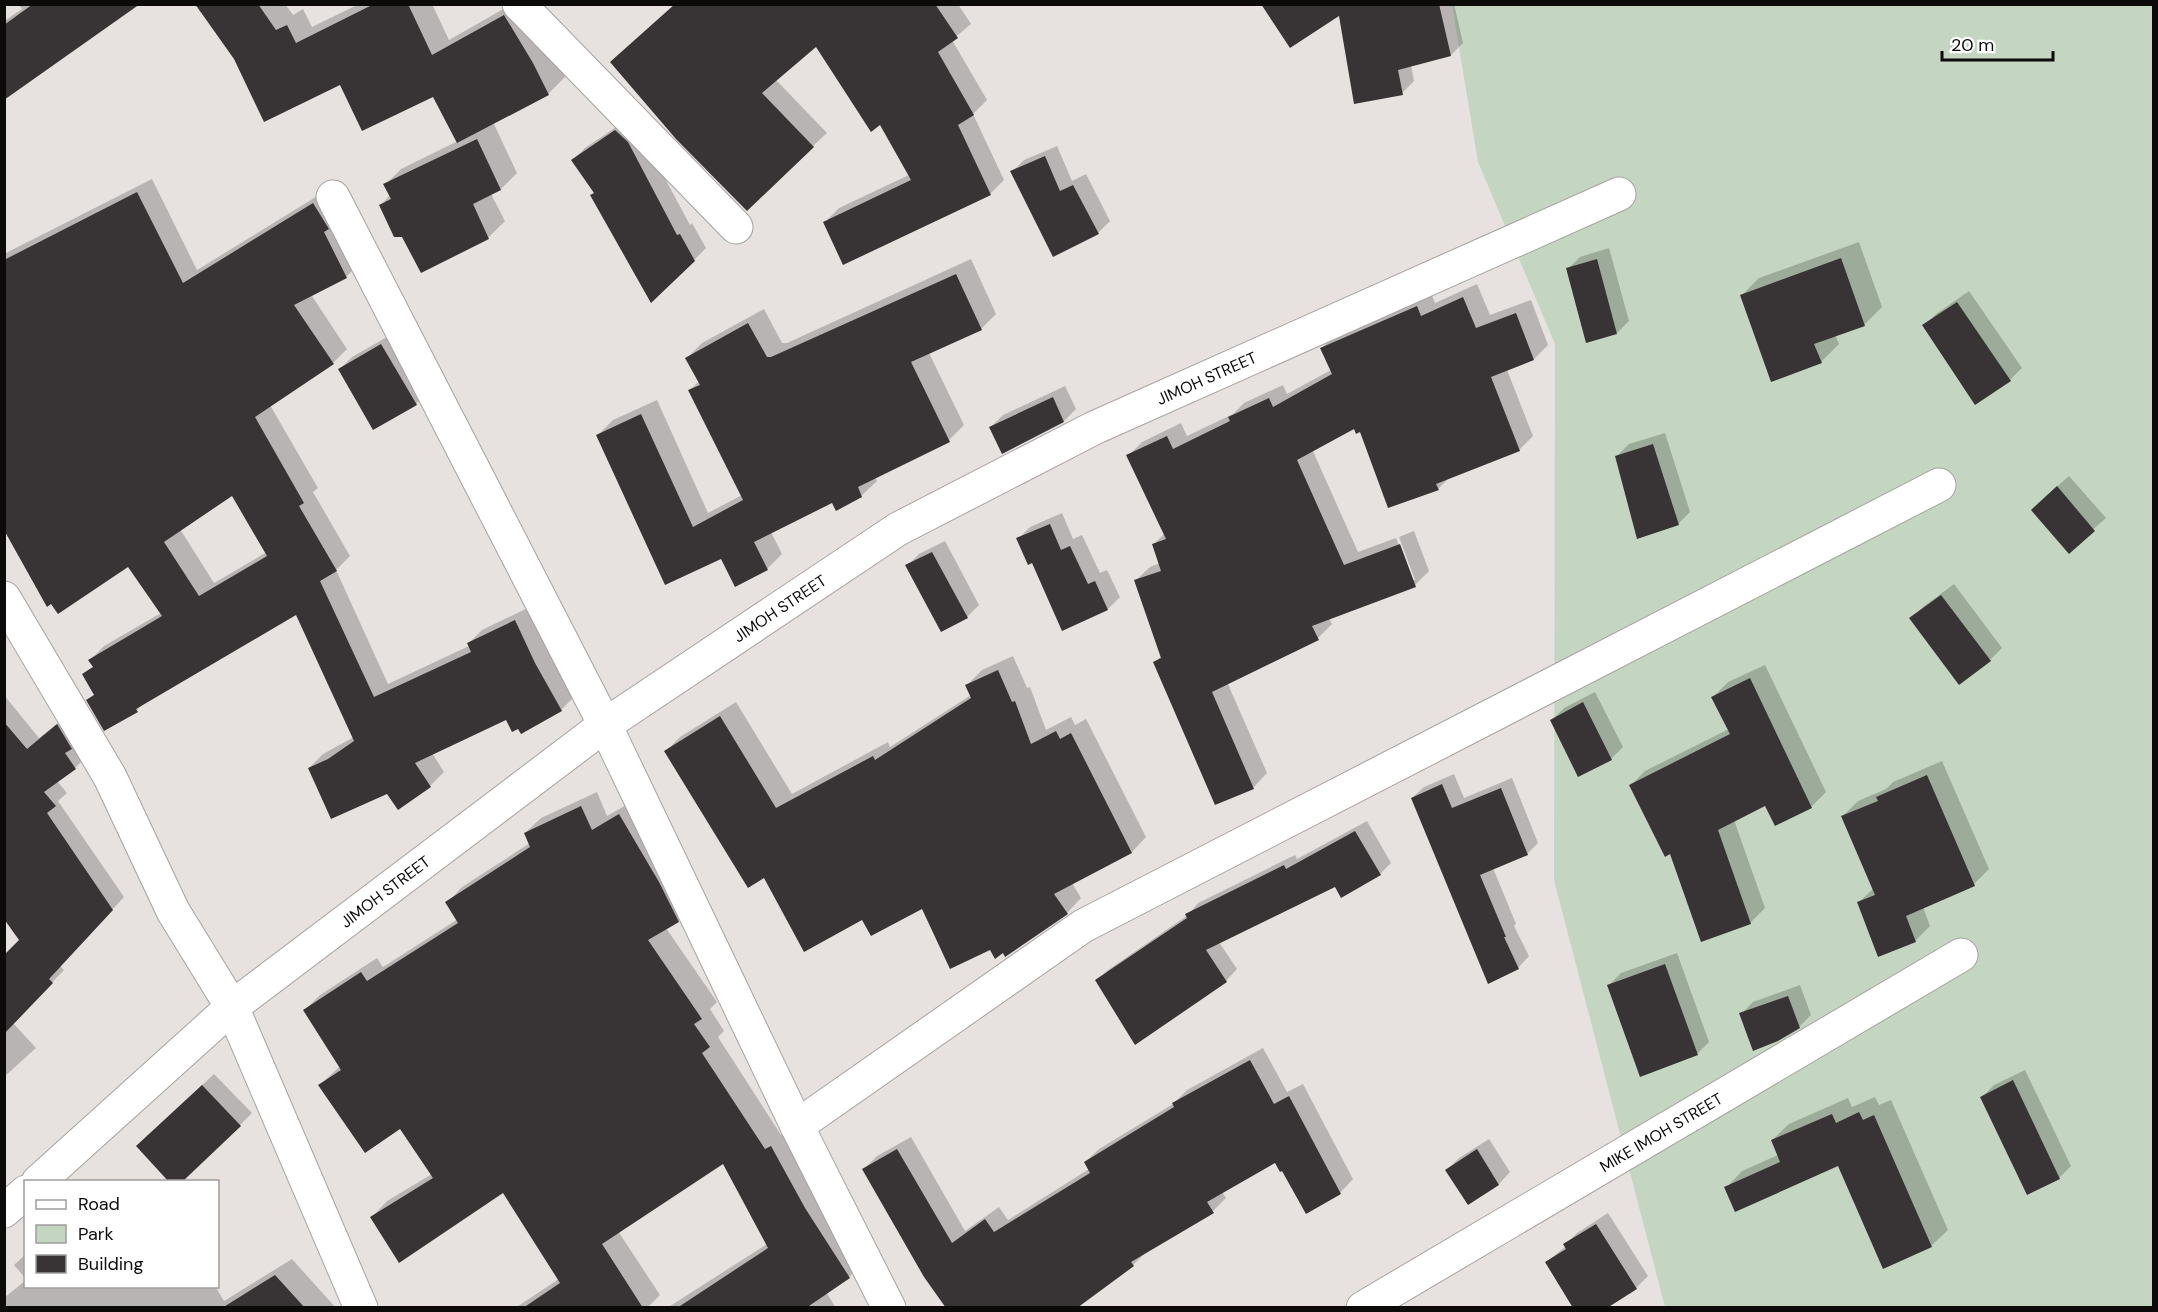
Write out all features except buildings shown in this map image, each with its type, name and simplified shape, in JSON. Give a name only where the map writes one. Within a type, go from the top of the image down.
[{"type":"street","points":[[519,4],[736,227]]},
{"type":"street","name":"JIMOH STREET","points":[[40,1180],[232,1007],[605,725],[898,529],[1094,428],[1619,194]]},
{"type":"street","points":[[333,197],[605,725],[797,1126],[889,1308]]},
{"type":"street","points":[[797,1126],[1083,926],[1939,485]]},
{"type":"street","points":[[4,597],[110,777],[173,911],[232,1007],[361,1308]]},
{"type":"street","name":"MIKE IMOH STREET","points":[[1363,1308],[1961,955]]},
{"type":"street","points":[[4,1211],[24,1194]]},
{"type":"green space","points":[[1452,5],[2153,5],[2153,1307],[1665,1307],[1554,880],[1555,344],[1478,162]]}]
